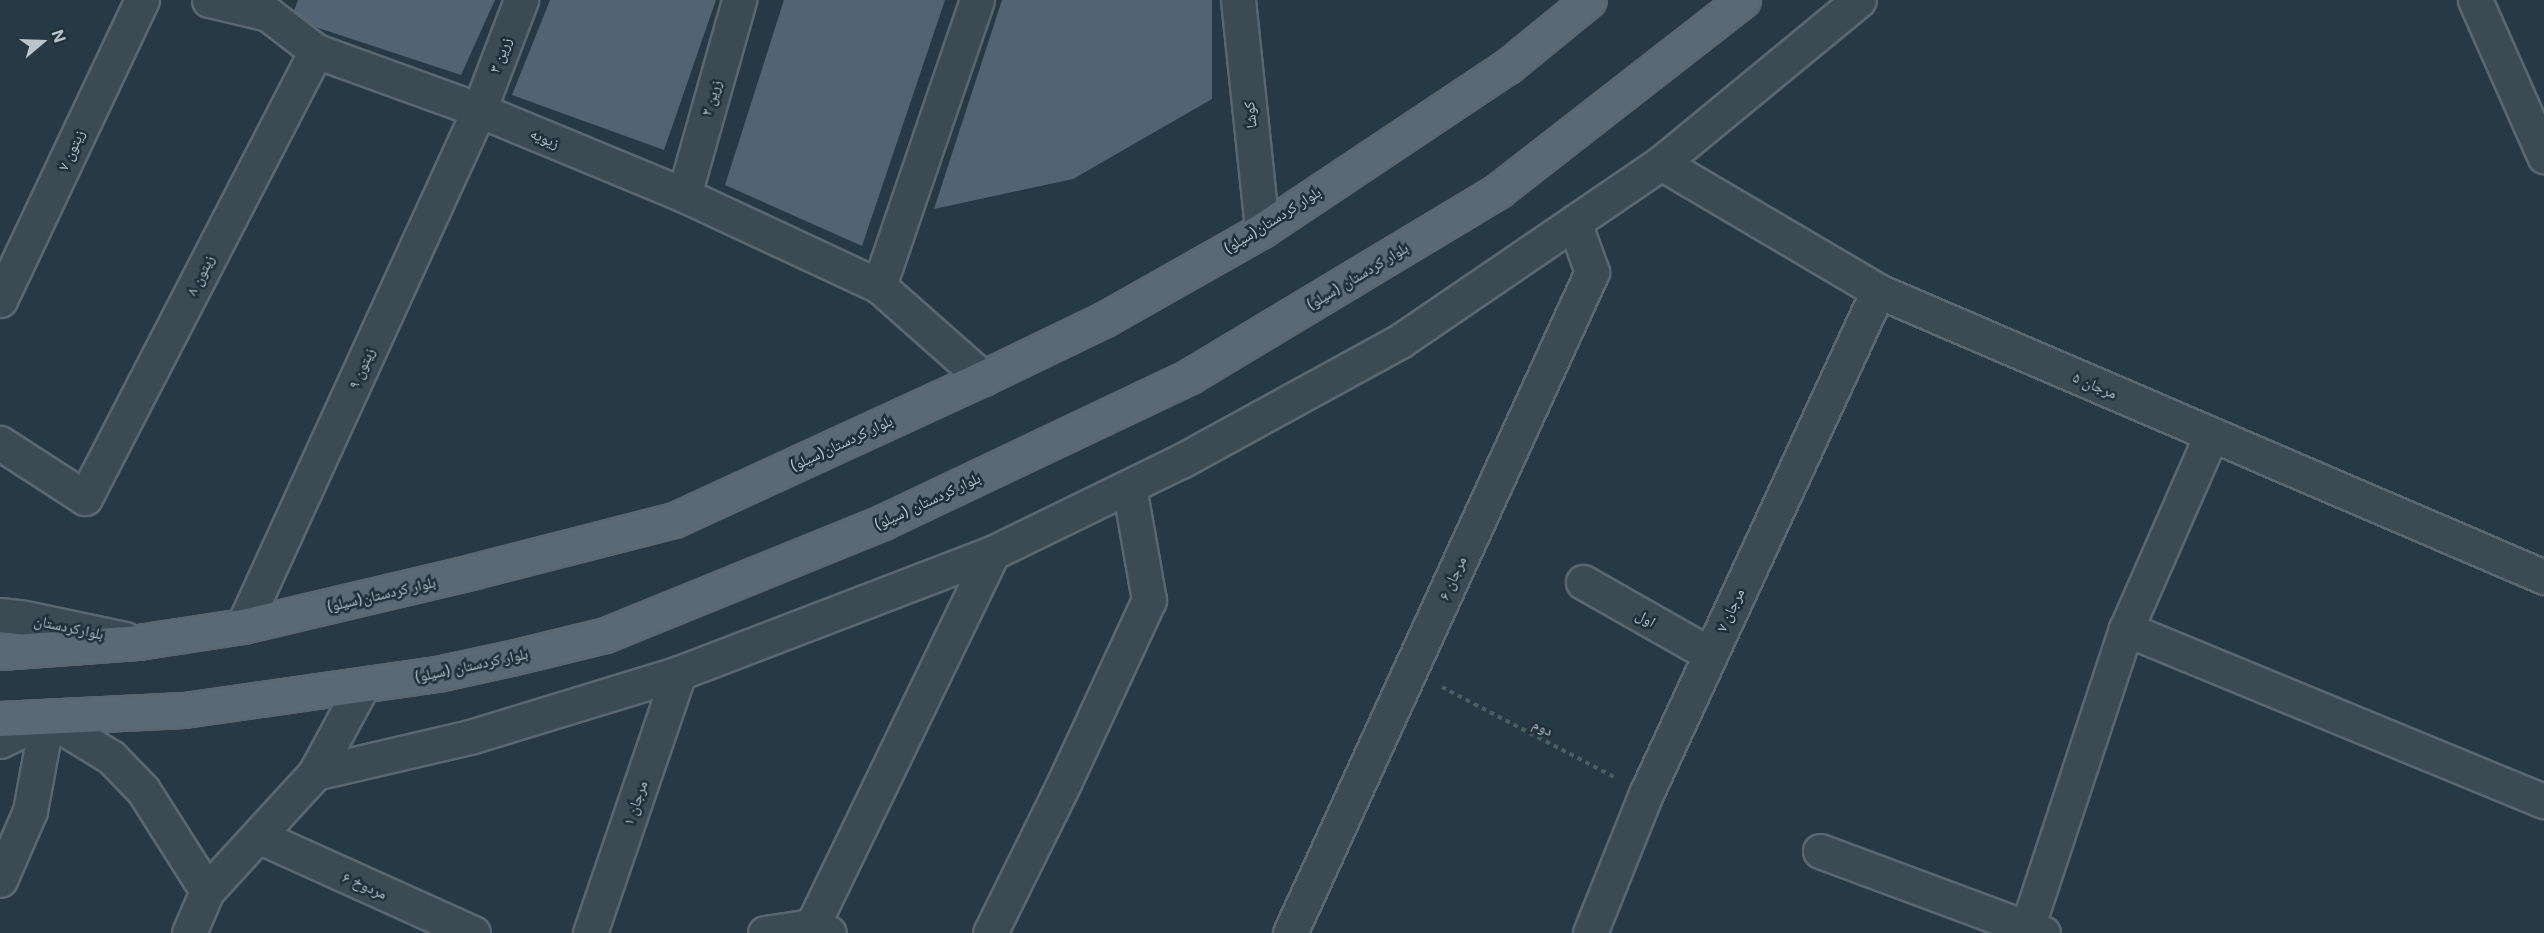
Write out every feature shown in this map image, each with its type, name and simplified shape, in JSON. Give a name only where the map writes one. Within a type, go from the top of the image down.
[{"type":"main road","name":"بلوار کردستان (سیلو)","points":[[0,719],[184,710],[437,674],[606,635],[883,522],[1190,376],[1499,190],[1743,0]]},
{"type":"main road","name":"بلوار کردستان(سیلو)","points":[[0,652],[138,642],[243,626],[476,571],[674,520],[983,378],[1105,319],[1262,230],[1508,66],[1569,6]]},
{"type":"street","name":"زیتون ۷","points":[[0,300],[142,0]]},
{"type":"street","name":"زیویه","points":[[209,0],[271,7],[316,51],[479,110],[684,195],[879,286],[983,378]]},
{"type":"street","name":"زرین ۳","points":[[479,110],[521,0]]},
{"type":"street","name":"زرین ۲","points":[[684,195],[739,0]]},
{"type":"street","points":[[879,286],[977,0]]},
{"type":"street","name":"کوشا","points":[[1238,0],[1262,230]]},
{"type":"street","points":[[315,773],[470,737],[679,673],[992,553],[1181,461],[1400,341],[1661,164],[1859,0]]},
{"type":"street","points":[[2475,0],[2544,156]]},
{"type":"street","name":"زیتون ۸","points":[[0,443],[85,498],[316,51]]},
{"type":"street","name":"زیتون ۹","points":[[243,626],[479,110]]},
{"type":"street","name":"مرجان ۵","points":[[1661,164],[1878,291],[2544,577]]},
{"type":"street","name":"مرجان ۶","points":[[1290,933],[1592,272],[1574,222]]},
{"type":"street","name":"مرجان ۷","points":[[1590,933],[1646,794],[1878,291]]},
{"type":"street","points":[[1820,851],[2035,931],[2126,629],[2211,435]]},
{"type":"street","points":[[990,933],[1064,783],[1149,600],[1128,487]]},
{"type":"street","points":[[765,933],[820,929],[992,553]]},
{"type":"street","name":"اول","points":[[1583,582],[1710,654]]},
{"type":"street","name":"بلوارکردستان","points":[[0,615],[20,617],[138,642]]},
{"type":"street","points":[[2126,629],[2544,801]]},
{"type":"street","name":"مرجان ۱","points":[[590,933],[679,673]]},
{"type":"street","points":[[189,933],[207,891],[315,773],[362,686]]},
{"type":"street","points":[[0,741],[47,718]]},
{"type":"street","points":[[0,880],[30,811],[47,718]]},
{"type":"street","points":[[47,718],[111,757],[143,790],[207,891]]},
{"type":"street","name":"مردوخ ۶","points":[[258,836],[473,933]]},
{"type":"path","name":"دوم","points":[[1440,687],[1646,794]]},
{"type":"building","points":[[298,0],[495,0],[461,75],[291,19]]},
{"type":"building","points":[[550,0],[716,0],[664,150],[512,95]]},
{"type":"building","points":[[784,0],[945,0],[862,246],[725,185]]},
{"type":"building","points":[[1002,0],[1212,0],[1212,99],[1073,179],[934,209]]}]
